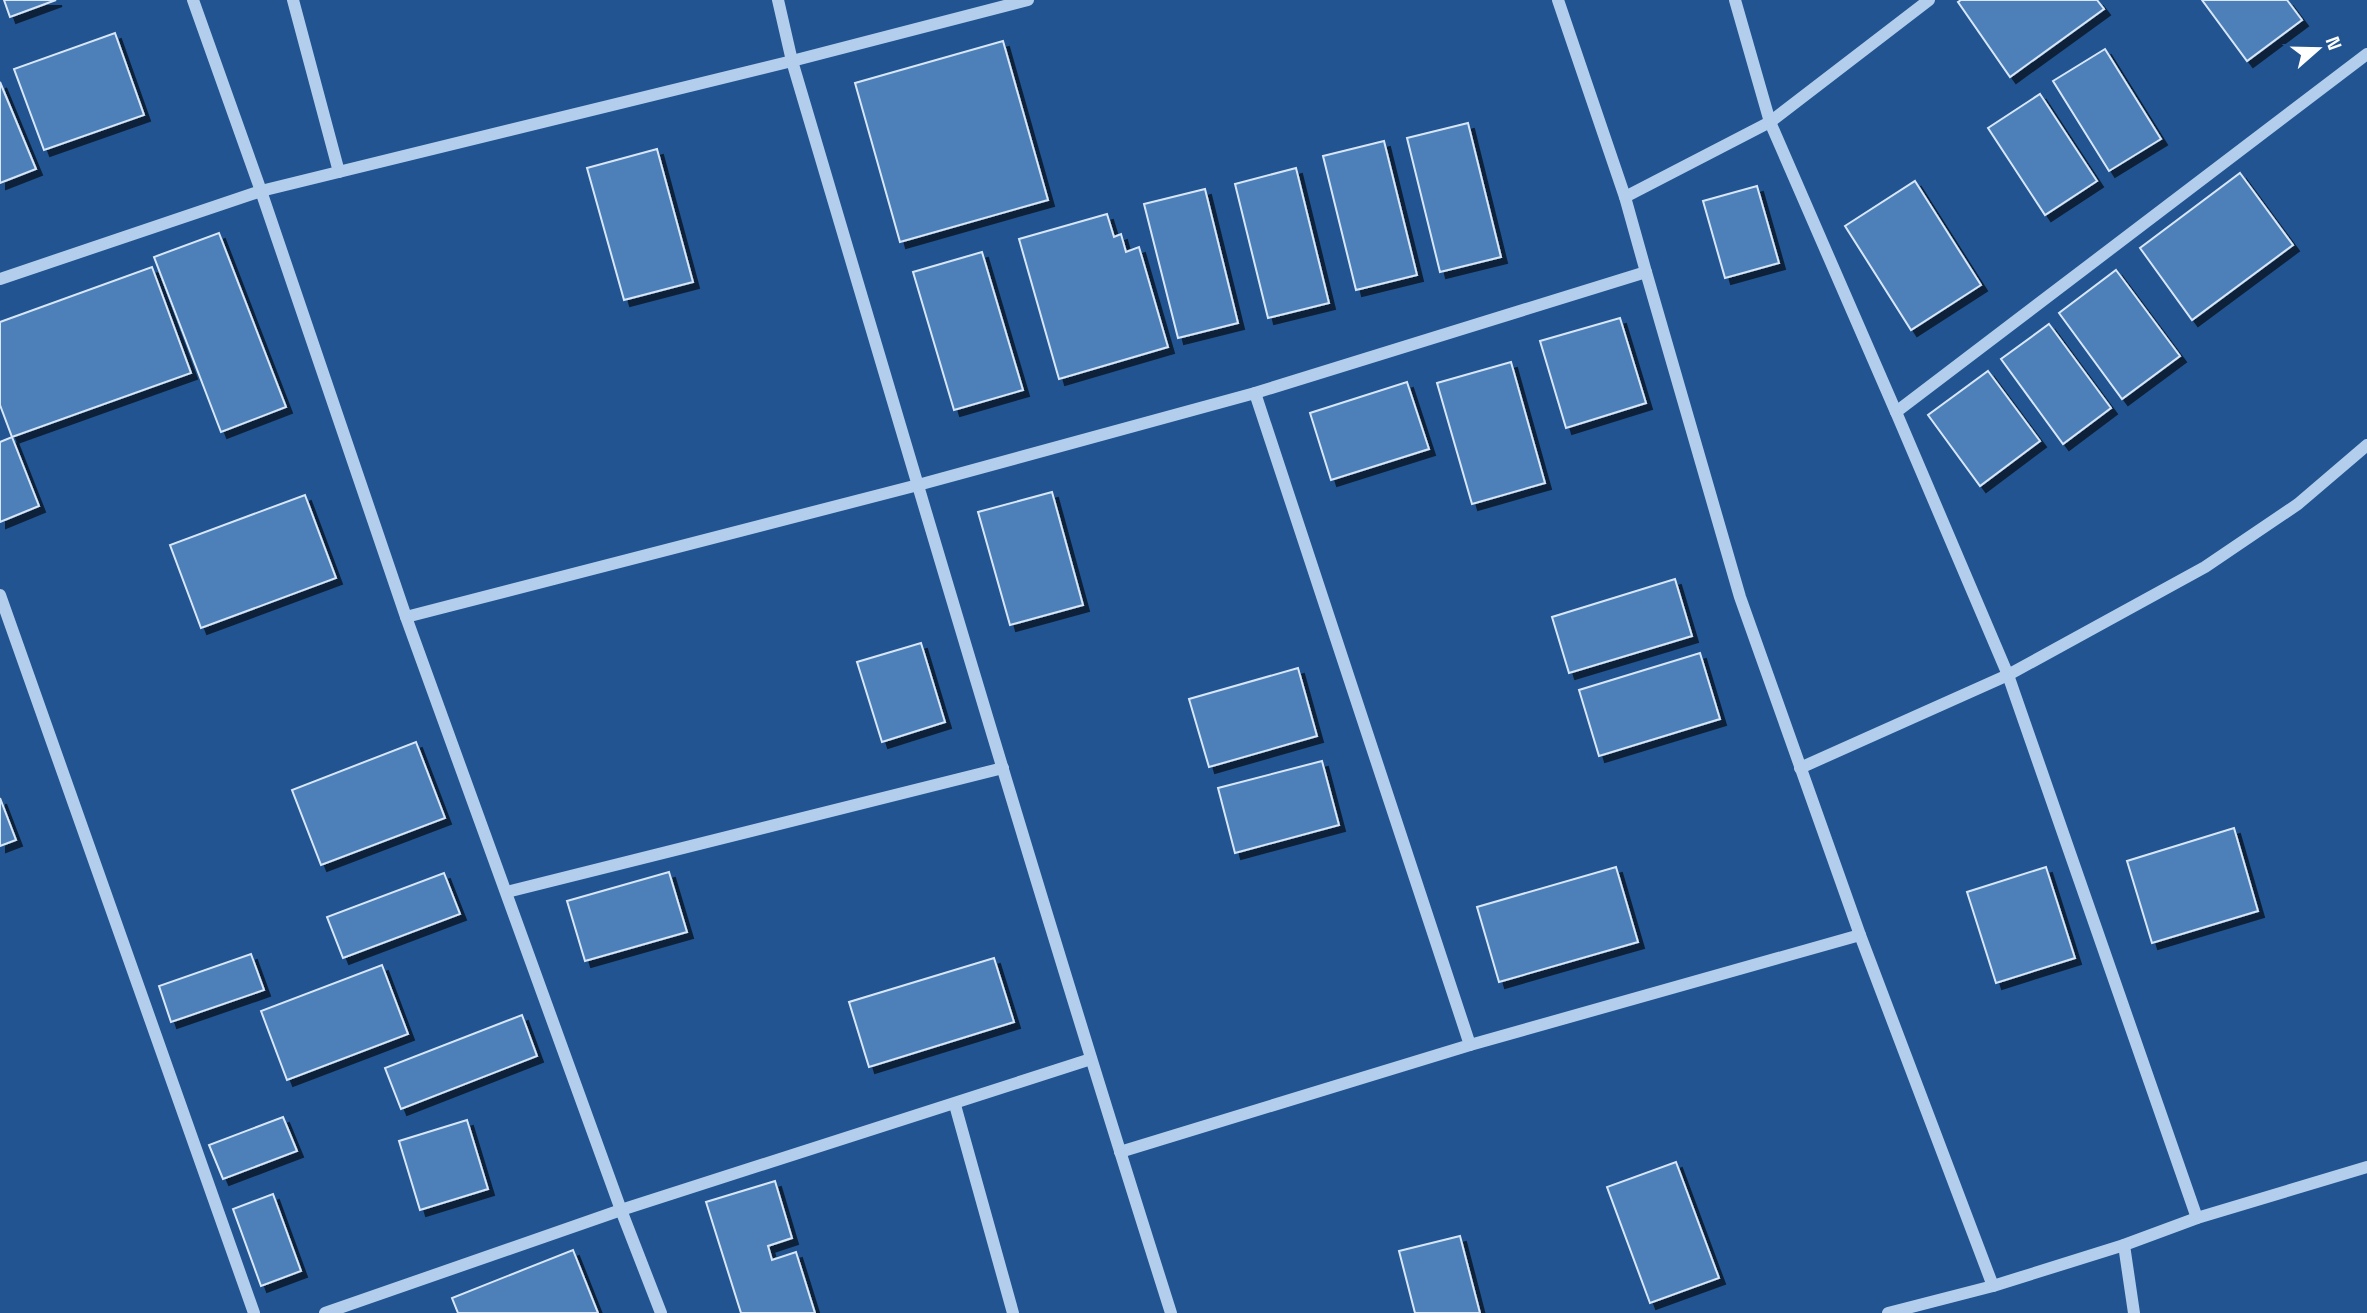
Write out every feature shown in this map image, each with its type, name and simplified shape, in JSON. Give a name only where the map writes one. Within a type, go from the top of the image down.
[{"type":"street","points":[[193,0],[406,617],[621,1210],[661,1313]]},
{"type":"street","points":[[293,0],[339,172]]},
{"type":"street","points":[[778,0],[792,61],[918,485],[1091,1059],[1171,1313]]},
{"type":"street","points":[[0,279],[261,191],[792,61],[1028,0]]},
{"type":"street","points":[[1558,0],[1625,197],[1741,597],[1860,935],[1993,1286]]},
{"type":"street","points":[[1735,0],[1770,122],[2008,675],[2197,1218]]},
{"type":"street","points":[[1625,197],[1770,122],[1929,0]]},
{"type":"street","points":[[1896,412],[2367,54]]},
{"type":"street","points":[[406,617],[918,485],[1255,393],[1646,272]]},
{"type":"street","points":[[1255,393],[1471,1045]]},
{"type":"street","points":[[1800,768],[2008,675],[2206,567],[2298,504],[2367,445]]},
{"type":"street","points":[[0,595],[254,1313]]},
{"type":"street","points":[[507,892],[1003,768]]},
{"type":"street","points":[[1120,1152],[1471,1045],[1860,935]]},
{"type":"street","points":[[325,1313],[621,1210],[955,1105],[1091,1059]]},
{"type":"street","points":[[955,1105],[1013,1313]]},
{"type":"street","points":[[1888,1313],[1993,1286],[2124,1245],[2197,1218],[2367,1167]]},
{"type":"street","points":[[2124,1245],[2134,1313]]},
{"type":"building","points":[[4,0],[56,0],[10,17]]},
{"type":"building","points":[[2097,0],[2104,9],[2010,77],[1958,2]]},
{"type":"building","points":[[2202,0],[2287,0],[2302,20],[2247,61]]},
{"type":"building","points":[[115,33],[144,115],[44,150],[14,69]]},
{"type":"building","points":[[1003,41],[1048,200],[900,242],[855,83]]},
{"type":"building","points":[[2105,49],[2161,139],[2109,171],[2053,81]]},
{"type":"building","points":[[0,82],[36,169],[0,183]]},
{"type":"building","points":[[2040,94],[2097,181],[2045,215],[1988,128]]},
{"type":"building","points":[[1468,123],[1501,257],[1440,272],[1407,138]]},
{"type":"building","points":[[1384,141],[1417,275],[1356,290],[1323,156]]},
{"type":"building","points":[[657,149],[693,282],[624,300],[587,168]]},
{"type":"building","points":[[1296,168],[1329,303],[1268,318],[1235,184]]},
{"type":"building","points":[[2240,173],[2293,245],[2192,320],[2140,248]]},
{"type":"building","points":[[1915,181],[1981,285],[1911,330],[1845,226]]},
{"type":"building","points":[[1757,186],[1779,263],[1725,278],[1703,201]]},
{"type":"building","points":[[1205,189],[1238,323],[1178,338],[1144,204]]},
{"type":"building","points":[[1107,214],[1114,237],[1121,234],[1126,252],[1139,247],[1168,347],[1059,379],[1019,239]]},
{"type":"building","points":[[219,233],[286,407],[221,432],[154,257]]},
{"type":"building","points":[[982,252],[1023,390],[954,410],[913,272]]},
{"type":"building","points":[[152,267],[191,373],[12,437],[0,405],[0,322]]},
{"type":"building","points":[[2116,270],[2180,356],[2122,399],[2059,313]]},
{"type":"building","points":[[1620,318],[1646,403],[1566,428],[1540,341]]},
{"type":"building","points":[[2049,324],[2111,408],[2063,444],[2001,359]]},
{"type":"building","points":[[1511,362],[1545,483],[1472,504],[1437,383]]},
{"type":"building","points":[[1988,371],[2040,441],[1980,486],[1928,415]]},
{"type":"building","points":[[1407,382],[1429,449],[1331,480],[1310,413]]},
{"type":"building","points":[[12,437],[39,506],[0,522],[0,442]]},
{"type":"building","points":[[1052,492],[1083,605],[1010,625],[978,512]]},
{"type":"building","points":[[305,495],[336,578],[201,628],[170,545]]},
{"type":"building","points":[[1675,579],[1692,636],[1569,673],[1552,617]]},
{"type":"building","points":[[921,643],[945,722],[882,742],[857,662]]},
{"type":"building","points":[[1700,653],[1720,719],[1599,756],[1579,690]]},
{"type":"building","points":[[1298,668],[1317,736],[1209,767],[1189,699]]},
{"type":"building","points":[[416,742],[445,818],[321,865],[292,790]]},
{"type":"building","points":[[1322,761],[1339,825],[1235,853],[1218,788]]},
{"type":"building","points":[[0,798],[16,840],[0,846]]},
{"type":"building","points":[[2234,828],[2258,911],[2152,943],[2127,861]]},
{"type":"building","points":[[1616,867],[1638,942],[1499,982],[1477,907]]},
{"type":"building","points":[[2046,867],[2075,958],[1996,983],[1967,892]]},
{"type":"building","points":[[669,872],[687,932],[585,961],[567,901]]},
{"type":"building","points":[[444,873],[460,914],[343,958],[327,917]]},
{"type":"building","points":[[251,954],[264,990],[171,1022],[159,986]]},
{"type":"building","points":[[994,958],[1014,1022],[869,1067],[849,1002]]},
{"type":"building","points":[[382,965],[408,1034],[287,1080],[261,1011]]},
{"type":"building","points":[[522,1015],[537,1056],[401,1109],[385,1068]]},
{"type":"building","points":[[283,1117],[297,1151],[223,1179],[209,1145]]},
{"type":"building","points":[[467,1120],[488,1189],[420,1210],[399,1141]]},
{"type":"building","points":[[1676,1162],[1719,1278],[1650,1303],[1607,1187]]},
{"type":"building","points":[[775,1181],[792,1238],[768,1246],[772,1260],[796,1252],[815,1313],[741,1313],[706,1202]]},
{"type":"building","points":[[273,1194],[301,1271],[261,1286],[233,1209]]},
{"type":"building","points":[[1460,1236],[1480,1313],[1415,1313],[1399,1251]]},
{"type":"building","points":[[573,1250],[598,1313],[458,1313],[452,1298]]}]
